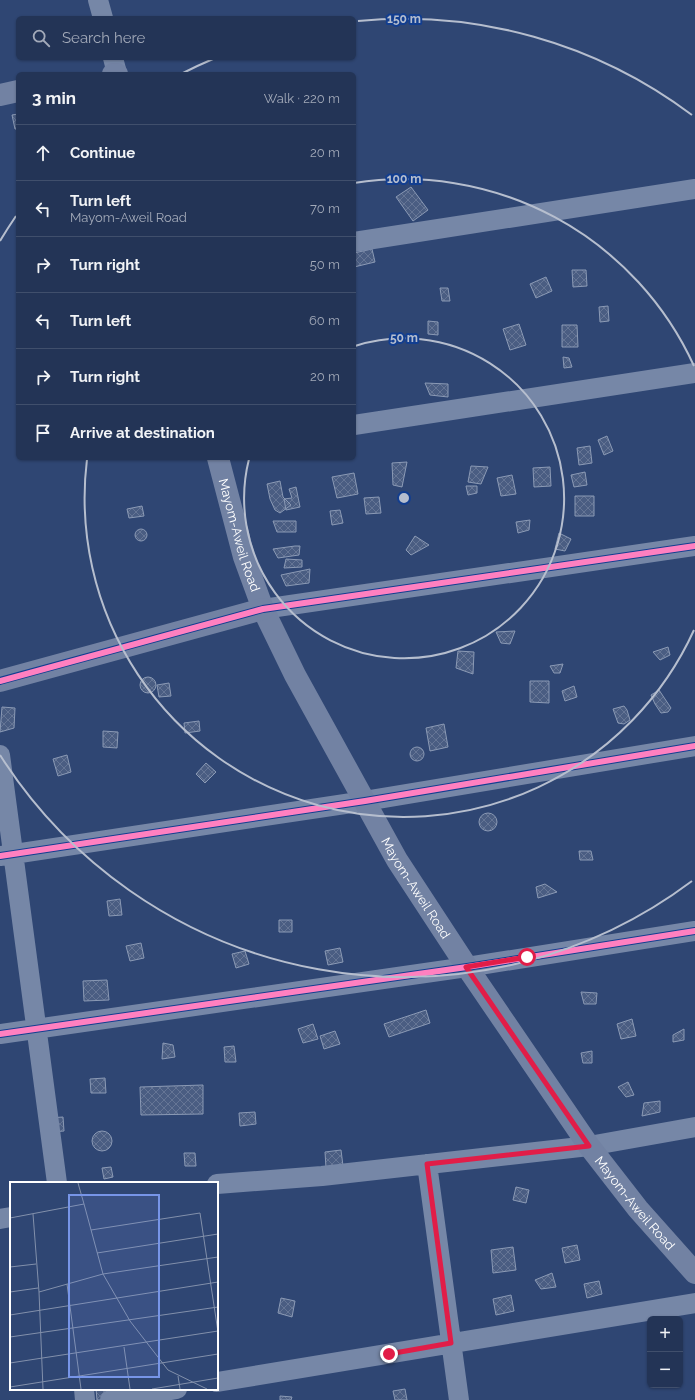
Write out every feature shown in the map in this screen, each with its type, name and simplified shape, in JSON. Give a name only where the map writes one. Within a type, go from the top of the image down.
[{"type":"main road","points":[[0,95],[16,91]]},
{"type":"main road","name":"Mayom-Aweil Road","points":[[219,460],[244,557],[263,609],[295,676],[397,860],[466,967],[589,1146],[638,1209],[695,1273]]},
{"type":"main road","points":[[0,681],[263,609]]},
{"type":"street","points":[[98,0],[102,16]]},
{"type":"street","points":[[356,242],[695,189]]},
{"type":"street","points":[[356,425],[695,373]]},
{"type":"street","points":[[263,609],[695,546]]},
{"type":"street","points":[[7,855],[364,801],[695,746]]},
{"type":"street","points":[[0,755],[7,855],[37,1029],[57,1182]]},
{"type":"street","points":[[0,1034],[466,967],[695,931]]},
{"type":"street","points":[[218,1184],[322,1176],[589,1146],[695,1127]]},
{"type":"street","points":[[427,1164],[459,1400]]},
{"type":"street","points":[[0,1219],[10,1217]]},
{"type":"street","points":[[218,1382],[695,1303]]},
{"type":"street","points":[[84,1390],[85,1400]]},
{"type":"street","points":[[110,1400],[171,1390]]},
{"type":"building","points":[[16,114],[16,129],[15,129],[12,115]]},
{"type":"building","points":[[411,187],[428,210],[413,221],[396,197]]},
{"type":"building","points":[[372,249],[375,262],[356,267],[356,253]]},
{"type":"building","points":[[572,270],[586,270],[587,286],[573,287]]},
{"type":"building","points":[[546,277],[552,291],[536,298],[530,284]]},
{"type":"building","points":[[440,288],[448,288],[450,301],[442,301]]},
{"type":"building","points":[[608,306],[609,321],[600,322],[599,307]]},
{"type":"building","points":[[428,321],[438,322],[438,335],[428,334]]},
{"type":"building","points":[[519,324],[526,345],[510,350],[503,329]]},
{"type":"building","points":[[562,325],[577,325],[578,347],[562,347]]},
{"type":"building","points":[[563,357],[569,358],[572,367],[564,368]]},
{"type":"building","points":[[425,383],[448,384],[448,397],[430,395]]},
{"type":"building","points":[[607,436],[613,451],[604,455],[598,440]]},
{"type":"building","points":[[590,446],[592,463],[579,465],[577,448]]},
{"type":"building","points":[[407,462],[402,487],[393,485],[392,463]]},
{"type":"building","points":[[471,466],[488,467],[481,484],[468,482]]},
{"type":"building","points":[[550,467],[551,486],[534,487],[533,468]]},
{"type":"building","points":[[585,472],[587,485],[574,487],[571,475]]},
{"type":"building","points":[[354,473],[358,494],[337,498],[332,477]]},
{"type":"building","points":[[512,475],[516,494],[501,496],[497,478]]},
{"type":"building","points":[[280,481],[283,497],[291,505],[280,513],[275,510],[270,499],[267,484]]},
{"type":"building","points":[[466,486],[477,486],[477,493],[468,495]]},
{"type":"building","points":[[296,487],[300,507],[286,510],[284,499],[292,498],[289,489]]},
{"type":"building","points":[[575,496],[594,496],[594,516],[575,516]]},
{"type":"building","points":[[379,497],[381,513],[366,514],[364,498]]},
{"type":"building","points":[[142,506],[144,516],[129,518],[127,509]]},
{"type":"building","points":[[340,510],[343,523],[332,525],[330,511]]},
{"type":"building","points":[[530,520],[529,530],[518,533],[516,522]]},
{"type":"building","points":[[273,521],[296,521],[296,532],[277,532]]},
{"type":"building","points":[[143,529],[146,530],[146,540],[139,541],[136,540],[135,533],[136,530]]},
{"type":"building","points":[[559,533],[571,539],[565,551],[555,549]]},
{"type":"building","points":[[415,536],[429,545],[411,555],[406,550]]},
{"type":"building","points":[[300,546],[299,555],[278,558],[273,549]]},
{"type":"building","points":[[286,559],[302,560],[302,567],[284,568]]},
{"type":"building","points":[[310,569],[309,583],[286,586],[281,575]]},
{"type":"building","points":[[515,631],[510,644],[501,643],[496,632]]},
{"type":"building","points":[[668,647],[670,655],[660,660],[653,652]]},
{"type":"building","points":[[458,651],[474,652],[473,674],[456,668]]},
{"type":"building","points":[[563,664],[560,673],[554,673],[550,666]]},
{"type":"building","points":[[145,677],[151,677],[156,682],[154,691],[151,693],[145,693],[140,688],[140,682]]},
{"type":"building","points":[[530,681],[549,681],[549,703],[530,702]]},
{"type":"building","points":[[169,683],[171,696],[159,697],[157,685]]},
{"type":"building","points":[[574,686],[577,697],[565,701],[562,691]]},
{"type":"building","points":[[659,690],[671,708],[668,712],[661,713],[651,695]]},
{"type":"building","points":[[624,706],[630,720],[624,724],[618,723],[613,709]]},
{"type":"building","points":[[2,707],[15,708],[14,728],[0,732]]},
{"type":"building","points":[[199,721],[200,731],[185,733],[184,723]]},
{"type":"building","points":[[444,724],[448,747],[430,751],[426,728]]},
{"type":"building","points":[[103,731],[118,732],[117,748],[103,747]]},
{"type":"building","points":[[417,747],[422,749],[424,754],[422,759],[417,761],[412,759],[410,754],[412,749]]},
{"type":"building","points":[[67,755],[71,772],[58,776],[53,759]]},
{"type":"building","points":[[206,763],[216,772],[205,783],[196,774]]},
{"type":"building","points":[[488,813],[494,816],[497,822],[494,828],[488,831],[482,828],[479,822],[482,816]]},
{"type":"building","points":[[579,851],[591,851],[593,860],[580,860]]},
{"type":"building","points":[[545,884],[557,892],[538,898],[536,887]]},
{"type":"building","points":[[120,899],[122,915],[109,916],[107,901]]},
{"type":"building","points":[[279,920],[292,920],[292,932],[279,932]]},
{"type":"building","points":[[141,943],[144,958],[130,961],[126,946]]},
{"type":"building","points":[[340,948],[343,962],[328,965],[325,951]]},
{"type":"building","points":[[245,951],[249,964],[236,968],[232,954]]},
{"type":"building","points":[[107,980],[109,1000],[84,1001],[83,981]]},
{"type":"building","points":[[581,992],[597,993],[596,1004],[584,1004]]},
{"type":"building","points":[[426,1010],[430,1023],[389,1037],[384,1024]]},
{"type":"building","points":[[632,1019],[636,1036],[621,1039],[617,1024]]},
{"type":"building","points":[[313,1024],[318,1039],[303,1043],[298,1029]]},
{"type":"building","points":[[684,1029],[684,1040],[673,1042],[673,1035]]},
{"type":"building","points":[[335,1031],[340,1044],[324,1049],[320,1036]]},
{"type":"building","points":[[163,1043],[173,1045],[175,1057],[162,1059]]},
{"type":"building","points":[[234,1046],[236,1062],[225,1062],[224,1047]]},
{"type":"building","points":[[592,1051],[592,1063],[583,1063],[581,1053]]},
{"type":"building","points":[[105,1078],[106,1093],[91,1093],[90,1079]]},
{"type":"building","points":[[628,1082],[634,1095],[626,1097],[618,1087]]},
{"type":"building","points":[[203,1085],[203,1114],[141,1115],[140,1087]]},
{"type":"building","points":[[660,1101],[660,1112],[642,1116],[644,1103]]},
{"type":"building","points":[[255,1112],[256,1124],[240,1126],[239,1113]]},
{"type":"building","points":[[63,1117],[64,1131],[51,1132],[49,1118]]},
{"type":"building","points":[[102,1131],[109,1134],[112,1141],[109,1148],[102,1151],[95,1148],[92,1141],[95,1134]]},
{"type":"building","points":[[341,1150],[343,1166],[326,1168],[325,1152]]},
{"type":"building","points":[[184,1153],[195,1153],[196,1166],[185,1166]]},
{"type":"building","points":[[111,1167],[113,1177],[104,1179],[102,1168]]},
{"type":"building","points":[[516,1187],[529,1190],[526,1203],[513,1200]]},
{"type":"building","points":[[577,1245],[580,1260],[565,1263],[562,1248]]},
{"type":"building","points":[[513,1247],[516,1270],[493,1273],[491,1250]]},
{"type":"building","points":[[552,1273],[556,1287],[541,1289],[535,1280]]},
{"type":"building","points":[[599,1281],[602,1294],[587,1298],[584,1284]]},
{"type":"building","points":[[511,1295],[514,1311],[496,1315],[493,1299]]},
{"type":"building","points":[[281,1298],[295,1301],[292,1317],[278,1313]]},
{"type":"building","points":[[405,1389],[407,1400],[395,1400],[393,1391]]},
{"type":"building","points":[[96,1390],[127,1390],[128,1400],[97,1400]]},
{"type":"building","points":[[280,1396],[292,1397],[291,1400],[280,1400]]},
{"type":"cycle path","points":[[0,681],[263,609],[695,546]]},
{"type":"cycle path","points":[[0,856],[365,801],[695,746]]},
{"type":"cycle path","points":[[0,1034],[467,967],[695,931]]},
{"type":"route","points":[[389,1354],[451,1343],[427,1164],[589,1146],[466,967],[527,957]]}]
